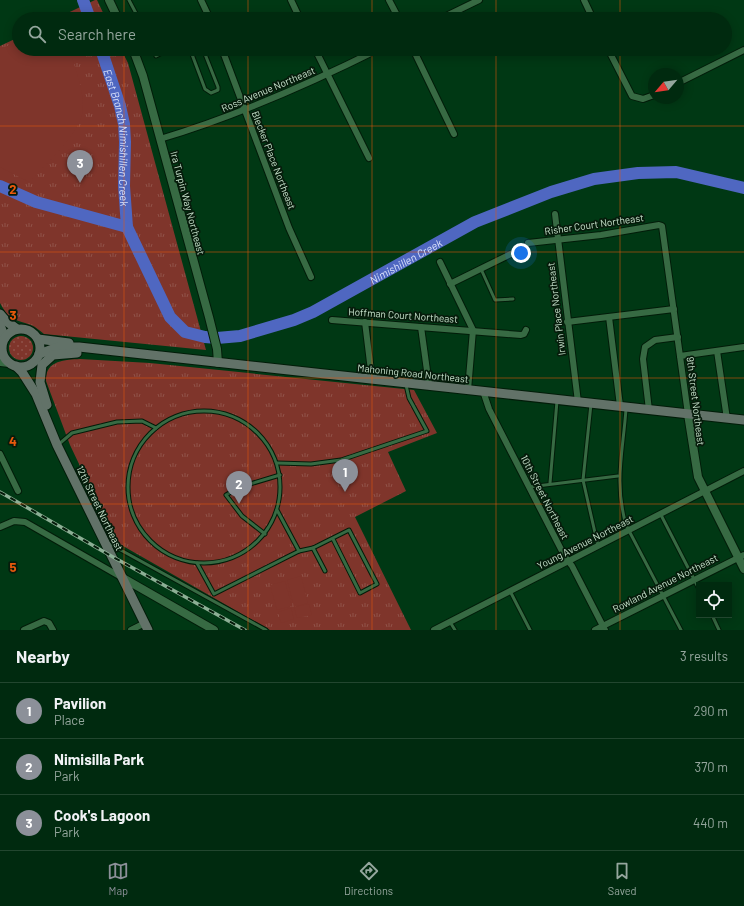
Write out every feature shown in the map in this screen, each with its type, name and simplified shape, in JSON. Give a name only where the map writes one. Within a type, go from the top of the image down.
[{"type":"main road","points":[[0,314],[6,321],[17,329],[30,331],[38,338],[40,345],[38,357],[27,366],[8,364],[1,348],[5,338],[17,329]]},
{"type":"main road","points":[[0,325],[5,338]]},
{"type":"main road","name":"Mahoning Road Northeast","points":[[38,338],[48,341],[64,341],[79,347]]},
{"type":"main road","name":"Mahoning Road Northeast","points":[[38,357],[58,347],[79,347],[744,420]]},
{"type":"main road","points":[[57,445],[57,429],[41,386],[40,376],[42,365],[50,357],[59,354],[80,353],[107,355],[114,351]]},
{"type":"main road","name":"12th Street Northeast","points":[[38,357],[34,370],[36,394],[57,445],[146,627]]},
{"type":"main road","name":"12th Street Northeast","points":[[8,364],[36,394]]},
{"type":"street","points":[[109,0],[115,12]]},
{"type":"street","points":[[201,0],[207,12]]},
{"type":"street","points":[[291,0],[297,12]]},
{"type":"street","points":[[389,0],[395,12]]},
{"type":"street","points":[[454,12],[479,0]]},
{"type":"street","points":[[584,0],[590,12]]},
{"type":"street","points":[[684,80],[744,50]]},
{"type":"street","name":"Ira Turpin Way Northeast","points":[[136,56],[143,76],[218,349],[218,363]]},
{"type":"street","name":"Blecker Place Northeast","points":[[225,56],[289,228],[311,277]]},
{"type":"street","points":[[319,56],[369,158]]},
{"type":"street","name":"Ross Avenue Northeast","points":[[160,138],[245,111],[365,56]]},
{"type":"street","points":[[416,56],[454,134]]},
{"type":"street","points":[[612,56],[630,93],[638,99],[648,96]]},
{"type":"street","name":"Irwin Place Northeast","points":[[555,214],[567,322],[578,402]]},
{"type":"street","name":"Risher Court Northeast","points":[[528,243],[601,235],[659,225],[662,226]]},
{"type":"street","name":"9th Street Northeast","points":[[662,226],[696,470],[704,492],[741,556],[744,569]]},
{"type":"street","points":[[450,284],[522,249]]},
{"type":"street","points":[[440,262],[473,330],[468,390]]},
{"type":"street","points":[[567,322],[674,309]]},
{"type":"street","points":[[609,317],[623,407]]},
{"type":"street","name":"Hoffman Court Northeast","points":[[332,320],[521,335],[524,334],[526,330]]},
{"type":"street","points":[[365,322],[372,379]]},
{"type":"street","points":[[421,326],[430,385]]},
{"type":"street","points":[[649,410],[644,359],[645,347],[655,340],[678,337]]},
{"type":"street","points":[[680,356],[744,347]]},
{"type":"street","points":[[718,351],[727,418]]},
{"type":"street","name":"10th Street Northeast","points":[[483,392],[489,409],[604,628]]},
{"type":"street","points":[[0,454],[18,491]]},
{"type":"street","name":"Young Avenue Northeast","points":[[434,630],[661,515],[744,471]]},
{"type":"street","points":[[0,527],[14,521],[25,522],[214,630]]},
{"type":"street","name":"Rowland Avenue Northeast","points":[[595,630],[604,628],[741,556]]},
{"type":"street","points":[[24,630],[47,621],[53,630]]},
{"type":"street","points":[[131,630],[146,627]]},
{"type":"lane","points":[[129,0],[135,12]]},
{"type":"lane","points":[[193,56],[205,89],[211,93],[218,90],[218,87],[206,56]]},
{"type":"lane","points":[[481,269],[495,300],[513,299]]},
{"type":"lane","points":[[277,463],[310,464],[341,460],[427,431],[409,398],[406,383]]},
{"type":"lane","points":[[550,483],[558,400]]},
{"type":"lane","points":[[591,403],[583,480],[598,546]]},
{"type":"lane","points":[[623,407],[618,476],[623,516],[681,630]]},
{"type":"lane","points":[[200,410],[224,413],[239,419],[256,431],[269,446],[277,463],[280,475],[280,497],[277,510],[264,534],[253,545],[234,557],[219,562],[197,563],[179,559],[158,547],[142,530],[131,508],[128,484],[132,464],[140,446],[156,428],[169,419],[184,413],[200,410]]},
{"type":"lane","points":[[57,445],[72,433],[117,422],[142,421],[156,428]]},
{"type":"lane","points":[[264,534],[242,516],[226,495],[240,487],[280,475]]},
{"type":"lane","points":[[529,487],[550,483],[618,476]]},
{"type":"lane","points":[[277,510],[300,551]]},
{"type":"lane","points":[[661,515],[696,584]]},
{"type":"lane","points":[[212,600],[214,594],[300,551],[313,548],[349,530],[377,584],[360,593],[333,539]]},
{"type":"lane","points":[[105,542],[266,630]]},
{"type":"lane","points":[[313,548],[325,571]]},
{"type":"lane","points":[[197,563],[214,594]]},
{"type":"lane","points":[[510,591],[530,630]]},
{"type":"lane","points":[[713,618],[719,630]]},
{"type":"lane","points":[[450,622],[455,630]]},
{"type":"green space","points":[[97,0],[103,12],[70,12]]},
{"type":"green space","points":[[12,40],[12,56],[124,56],[128,63],[206,350],[44,334],[33,326],[12,318],[3,309],[0,303],[0,46]]},
{"type":"green space","points":[[12,44],[12,56],[72,56],[83,100],[82,115],[79,123],[67,141],[29,182],[0,167],[0,49]]},
{"type":"green space","points":[[21,336],[26,337],[32,343],[32,353],[26,359],[21,360],[16,359],[10,353],[9,348],[10,343],[16,337]]},
{"type":"green space","points":[[80,359],[150,363],[414,390],[437,433],[388,452],[406,491],[355,517],[411,630],[270,630],[116,542],[70,445],[46,381],[47,374],[52,365],[57,362]]},
{"type":"green space","points":[[301,576],[308,603],[294,607],[287,580]]},
{"type":"green space","points":[[285,581],[292,606],[277,610],[270,585]]},
{"type":"green space","points":[[309,604],[312,615],[297,618],[294,607]]},
{"type":"green space","points":[[291,608],[294,619],[281,623],[278,612]]},
{"type":"waterway","name":"East Branch Nimishillen Creek","points":[[83,0],[87,12]]},
{"type":"waterway","name":"Nimishillen Creek","points":[[103,56],[120,106],[124,124],[124,186],[127,227],[170,317],[185,332],[205,337],[217,338],[240,336],[294,320],[313,312],[475,222],[551,192],[594,179],[638,173],[676,172],[744,188]]},
{"type":"waterway","points":[[0,186],[36,202],[127,227]]},
{"type":"railway","points":[[0,492],[245,630]]},
{"type":"place","name":"Cook's Lagoon","points":[[80,183]]},
{"type":"place","name":"Pavilion","points":[[345,492]]},
{"type":"place","name":"Nimisilla Park","points":[[239,504]]}]
